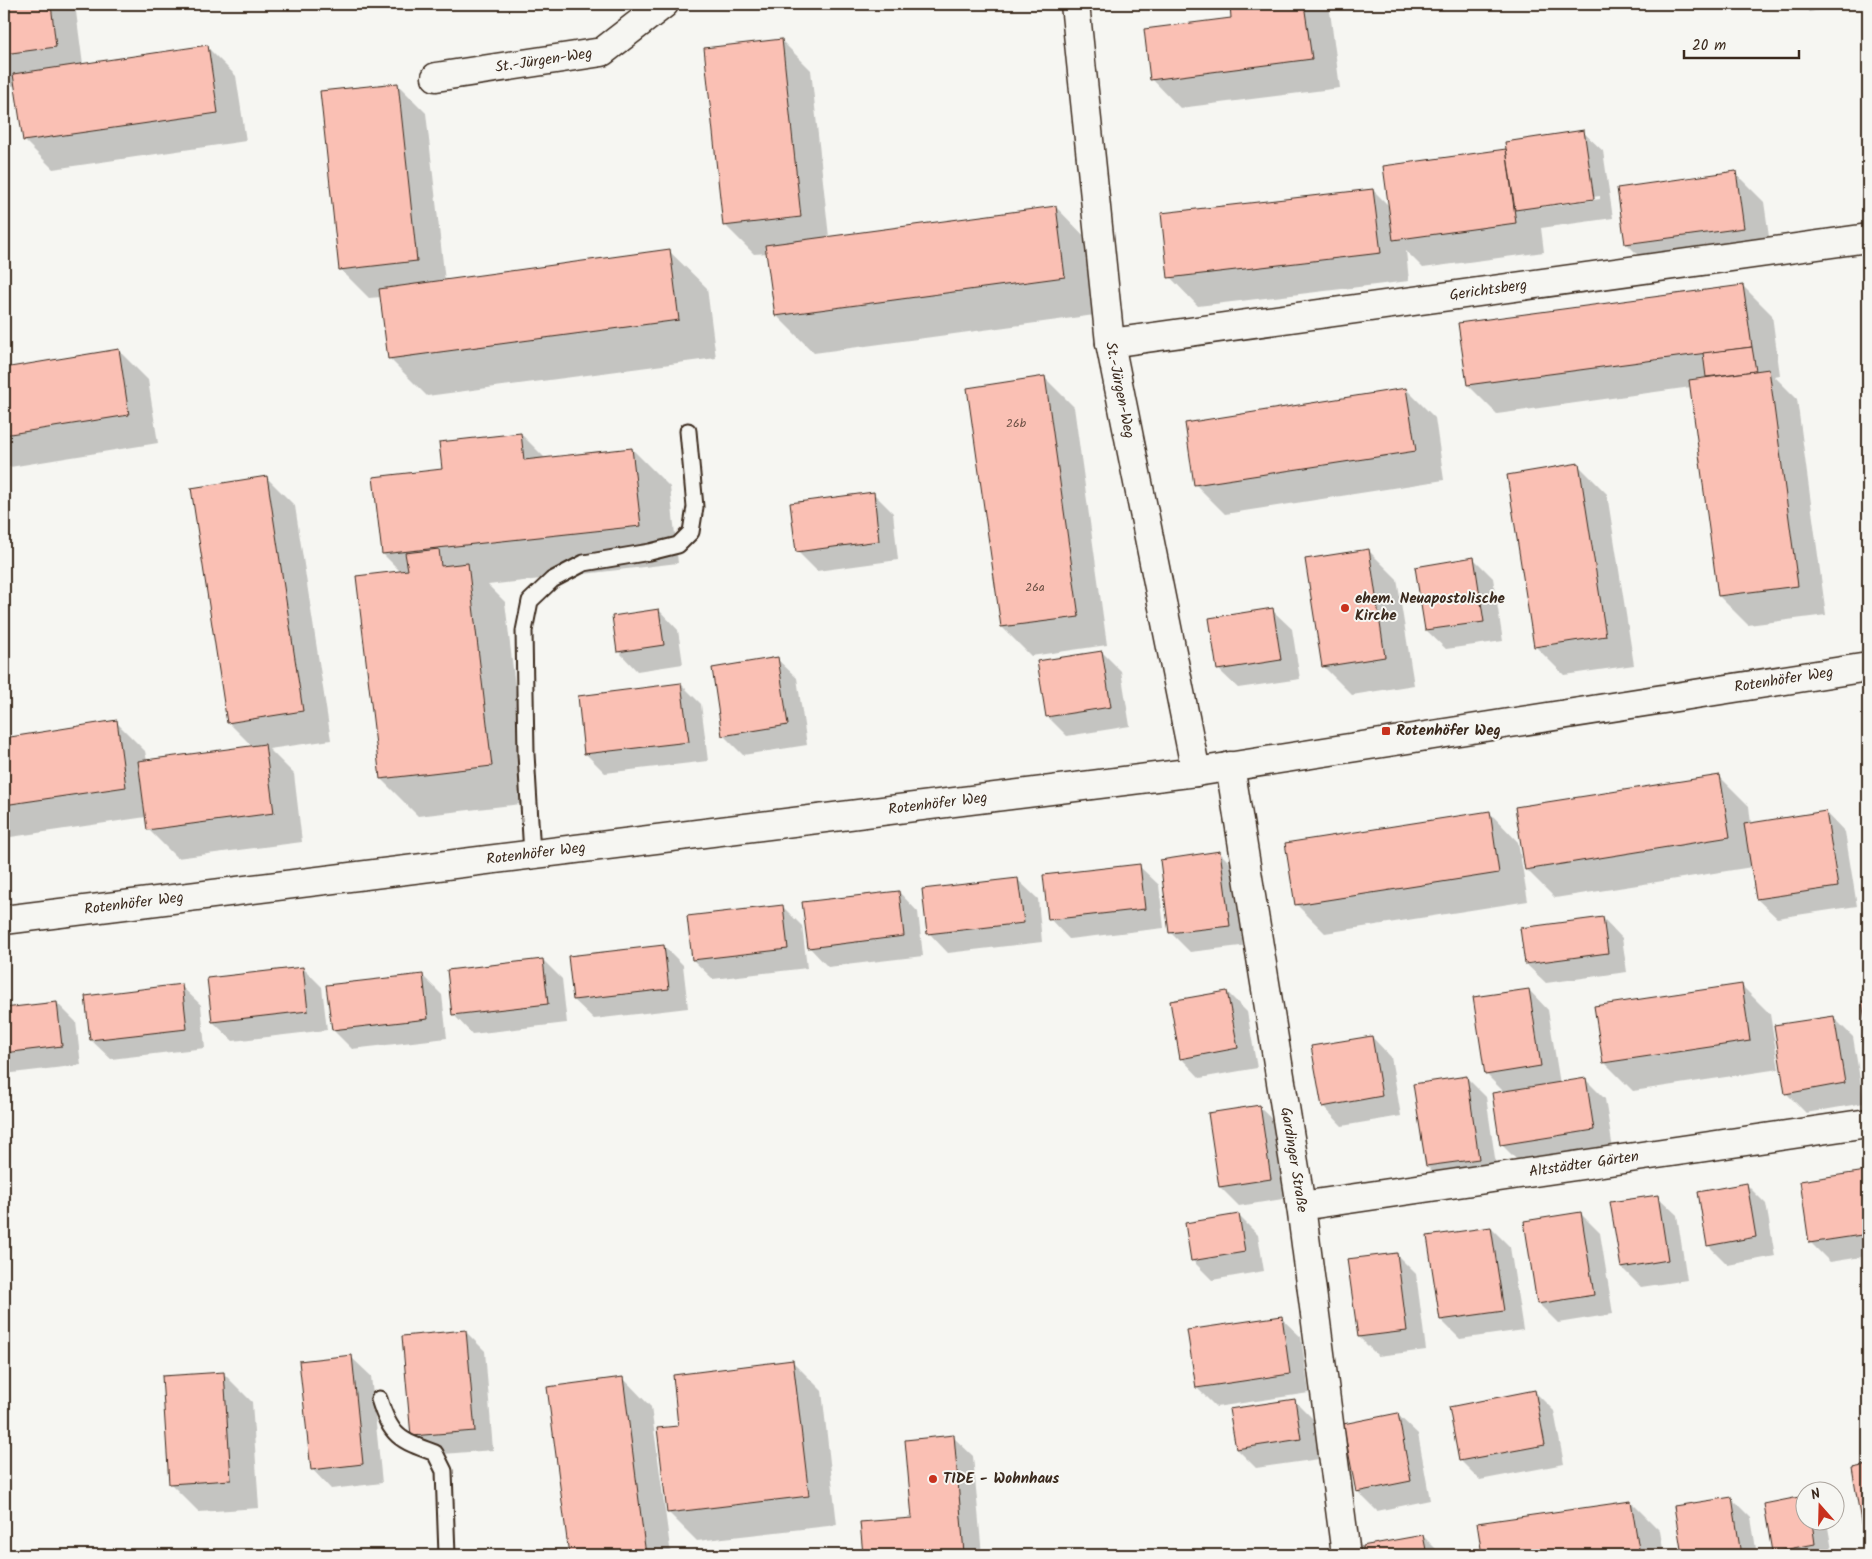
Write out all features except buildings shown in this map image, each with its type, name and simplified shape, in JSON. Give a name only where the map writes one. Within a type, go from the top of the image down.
[{"type":"street","name":"St.-Jürgen-Weg","points":[[436,77],[602,52],[664,4]]},
{"type":"street","name":"St.-Jürgen-Weg","points":[[1075,4],[1110,343],[1196,772]]},
{"type":"street","name":"Gerichtsberg","points":[[1110,343],[1868,238]]},
{"type":"street","name":"Rotenhöfer Weg","points":[[4,920],[1196,772],[1868,667]]},
{"type":"street","name":"Gardinger Straße","points":[[1230,766],[1301,1206],[1346,1555]]},
{"type":"street","name":"Altstädter Gärten","points":[[1301,1206],[1868,1123]]},
{"type":"lane","points":[[532,854],[526,754],[524,631],[530,601],[552,580],[584,563],[650,552],[678,545],[691,532],[695,507],[688,431]]},
{"type":"lane","points":[[379,1399],[387,1424],[392,1430],[403,1441],[435,1453],[444,1471],[447,1555]]},
{"type":"place","name":"ehem. Neuapostolische Kirche","points":[[1345,608]]},
{"type":"place","name":"Rotenhöfer Weg","points":[[1386,731]]},
{"type":"place","name":"TIDE - Wohnhaus","points":[[933,1479]]}]
